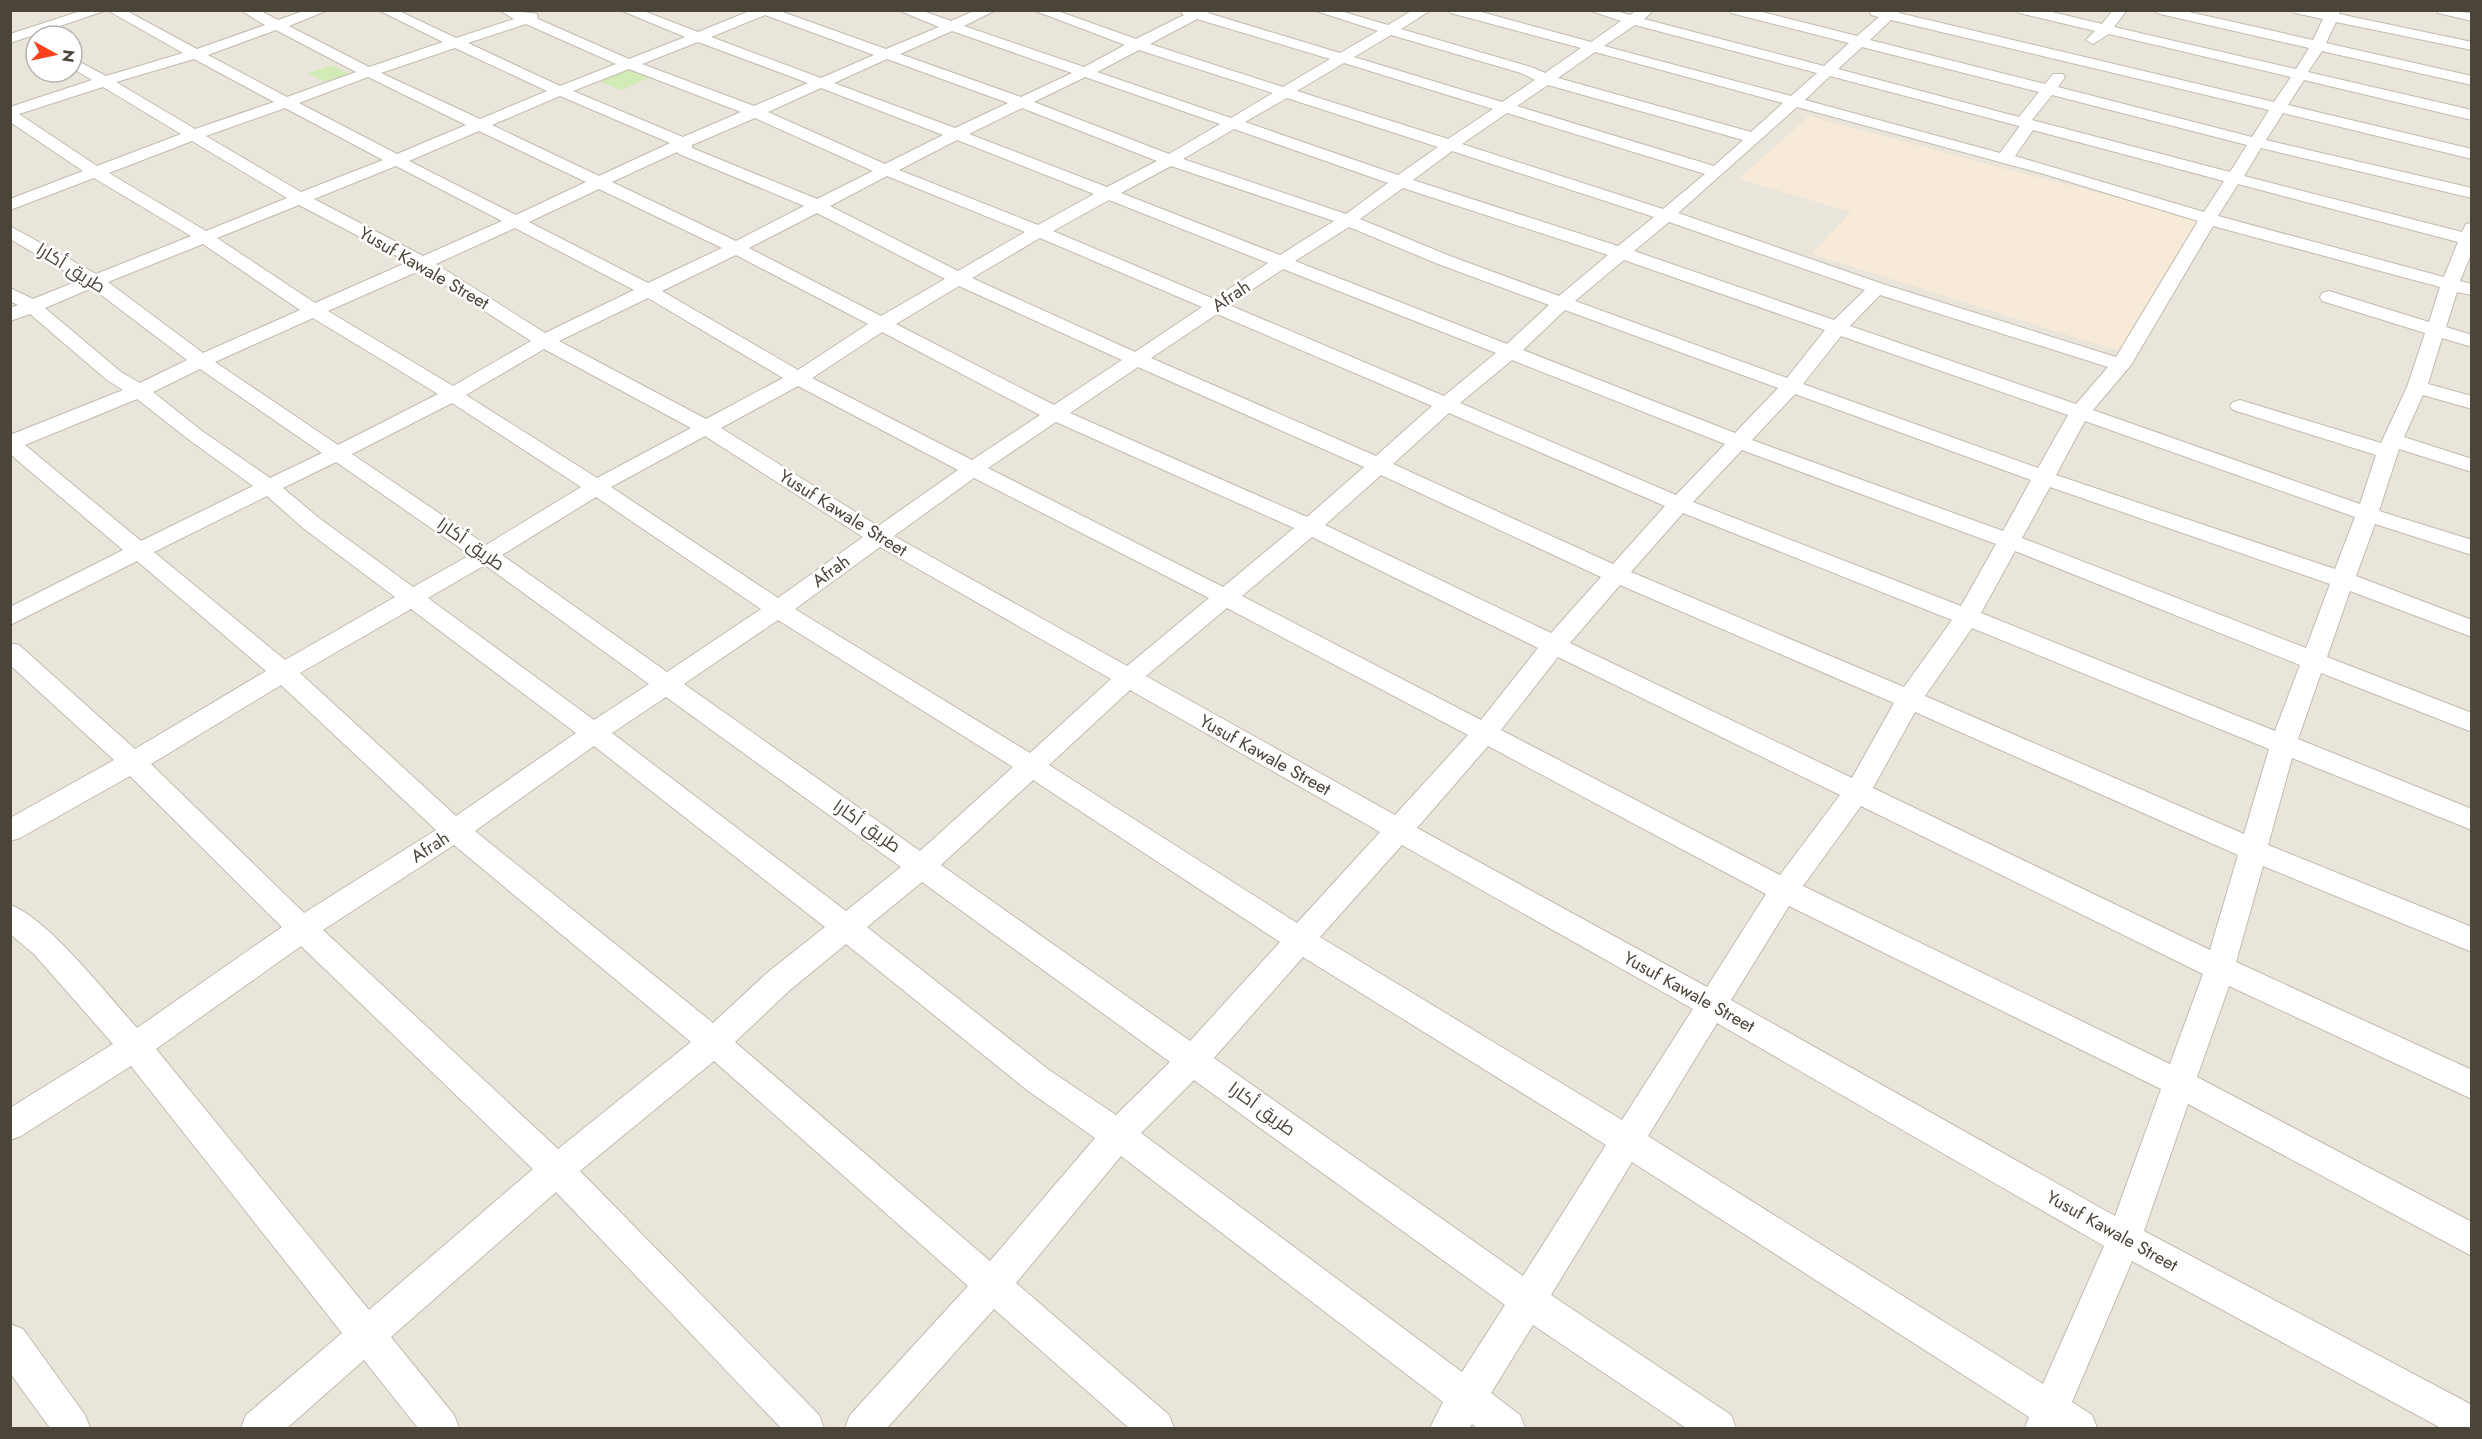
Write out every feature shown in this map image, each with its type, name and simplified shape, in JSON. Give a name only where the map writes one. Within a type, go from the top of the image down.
[{"type":"street","points":[[64,24],[100,10]]},
{"type":"street","points":[[114,10],[649,291],[798,378],[972,469],[1227,598],[1784,890],[2179,1083],[2472,1240]]},
{"type":"street","points":[[247,10],[368,72],[736,248],[1055,414],[1310,527],[2220,968],[2472,1084]]},
{"type":"street","points":[[10,113],[198,53],[321,10]]},
{"type":"street","points":[[385,10],[560,91],[683,143]]},
{"type":"street","points":[[506,10],[629,64],[756,112],[885,170],[1039,231],[1679,504],[2472,820]]},
{"type":"street","points":[[10,205],[97,174],[193,135],[549,10]]},
{"type":"street","points":[[627,10],[956,134],[1739,442],[2009,541],[2472,723]]},
{"type":"street","points":[[905,10],[1399,181],[1621,253],[2367,514],[2472,548]]},
{"type":"street","points":[[989,10],[683,143],[517,221],[421,262],[139,391],[10,443],[283,672],[455,831],[714,1042],[1156,1428]]},
{"type":"street","points":[[1040,10],[1139,45],[1666,215],[1877,288],[2121,365]]},
{"type":"street","points":[[1320,10],[1526,70],[1545,79],[1754,138]]},
{"type":"street","points":[[10,831],[133,762],[486,555],[596,487],[798,378],[883,324],[1039,231],[1170,160],[1424,10]]},
{"type":"street","points":[[1456,10],[2050,171],[2208,219],[2461,287]]},
{"type":"street","points":[[1595,10],[1640,15],[1828,71],[2235,180],[2470,235],[2461,287],[2435,331],[2416,387],[2390,446],[2283,744],[2220,968],[2124,1239],[2046,1420]]},
{"type":"street","points":[[1736,10],[2257,142],[2472,193]]},
{"type":"street","points":[[2024,10],[2472,115]]},
{"type":"street","points":[[2023,122],[2071,59],[2105,30],[2120,10]]},
{"type":"street","points":[[2160,10],[2472,81]]},
{"type":"street","points":[[2300,10],[2332,14],[2472,46]]},
{"type":"street","points":[[2443,10],[2472,17]]},
{"type":"street","points":[[18,305],[94,281],[397,160],[694,37],[765,11],[1020,102],[1170,160],[1348,220],[1444,260],[1792,384],[2045,478],[2343,580],[2472,629]]},
{"type":"street","points":[[10,617],[452,395],[544,341],[736,248],[956,134],[1139,45],[1194,12],[1341,59],[1717,172]]},
{"type":"street","points":[[259,1428],[557,1170],[714,1042],[779,981],[922,866],[1128,678],[1310,527],[1447,404],[1511,351],[1563,302],[1717,172],[1860,42],[1885,12],[2071,59],[2472,153]]},
{"type":"street","points":[[1448,1428],[1784,890],[1857,792],[1909,699],[1967,617],[2080,412],[2121,365],[2208,219],[2235,180],[2317,47],[2332,14]]},
{"type":"street","name":"Afrah","points":[[10,1126],[135,1047],[302,929],[455,831],[594,733],[778,609],[972,469],[1348,220],[1450,144],[1640,15]]},
{"type":"street","points":[[10,25],[24,33]]},
{"type":"street","name":"Yusuf Kawale Street","points":[[84,69],[300,199],[421,262],[544,341],[705,427],[879,537],[1713,1005],[2124,1239],[2472,1425]]},
{"type":"street","points":[[10,113],[97,174],[204,237],[314,311],[452,395],[596,487],[778,609],[1031,766],[1299,939],[1628,1141],[2046,1420],[2079,1428]]},
{"type":"street","points":[[2005,160],[2010,149],[2028,126],[2023,122]]},
{"type":"street","points":[[683,143],[685,151],[816,206],[959,279],[1380,466],[1617,575],[1909,699],[2253,850],[2472,940]]},
{"type":"street","name":"طريق أكارا","points":[[10,231],[94,281],[201,361],[486,555],[1528,1300],[1719,1428]]},
{"type":"street","points":[[863,1428],[991,1286],[1118,1135],[1193,1060],[1484,734],[1554,645],[1679,504],[1792,384],[1836,329],[1877,288]]},
{"type":"street","points":[[2329,297],[2472,341]]},
{"type":"street","points":[[18,305],[269,487],[311,523],[594,733],[845,926],[1004,1054],[1118,1135],[1507,1428]]},
{"type":"street","points":[[2416,387],[2472,403]]},
{"type":"street","points":[[2240,406],[2472,466]]},
{"type":"street","points":[[10,651],[133,762],[302,929],[557,1170],[806,1428]]},
{"type":"street","points":[[10,917],[44,945],[135,1047],[441,1428]]},
{"type":"street","points":[[10,1342],[72,1428]]},
{"type":"shaded area","points":[[11,11],[2471,11],[2471,1428],[11,1428]],"holes":[[[2024,174],[2205,220],[1812,254],[1852,212],[1740,179]]]},
{"type":"shaded area","points":[[1809,116],[2206,220],[2118,351],[1812,254],[1851,212],[1739,179]]},
{"type":"green space","points":[[332,65],[349,74],[325,82],[308,73]]},
{"type":"green space","points":[[631,68],[653,76],[622,90],[600,82]]}]
